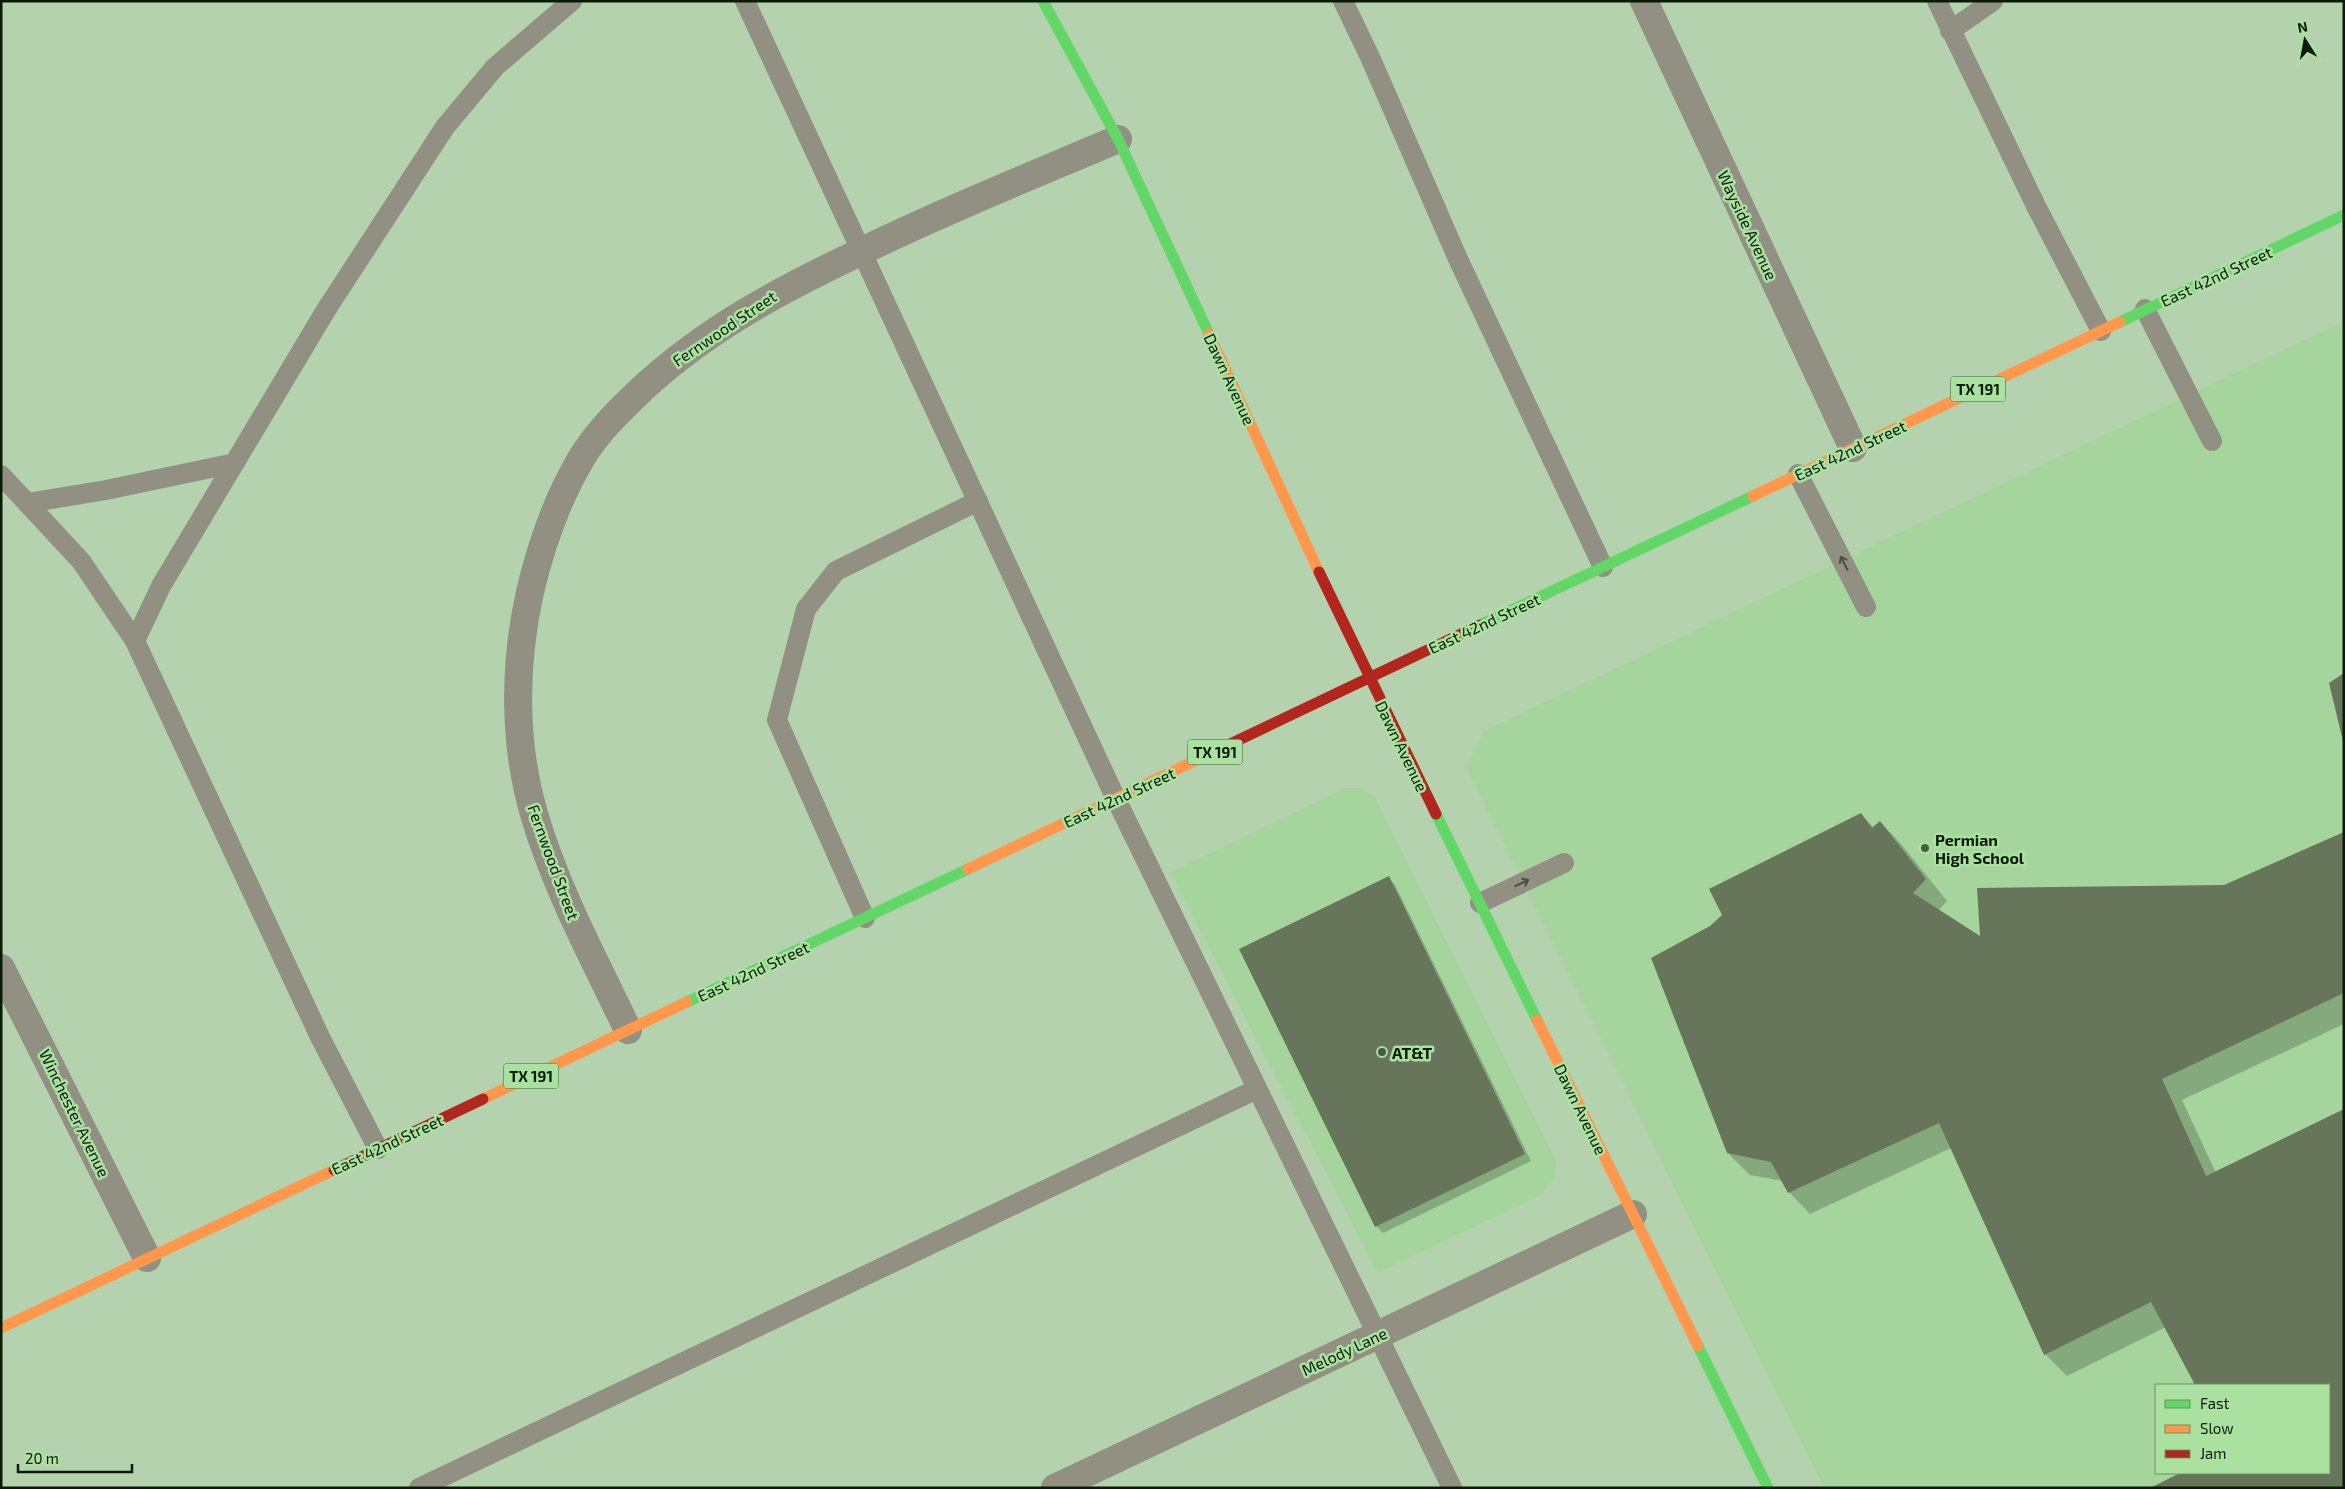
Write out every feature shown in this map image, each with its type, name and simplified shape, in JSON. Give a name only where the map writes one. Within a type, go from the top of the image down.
[{"type":"main road","name":"Dawn Avenue","points":[[1043,1],[1118,139],[1369,679],[1768,1488]]},
{"type":"main road","name":"East 42nd Street","points":[[1,1328],[2344,215]]},
{"type":"street","name":"Wayside Avenue","points":[[1644,1],[1853,448]]},
{"type":"street","name":"Fernwood Street","points":[[628,1030],[564,897],[534,812],[522,750],[518,696],[523,625],[540,551],[559,500],[582,456],[620,410],[660,372],[714,331],[778,292],[908,228],[1118,139]]},
{"type":"street","name":"Winchester Avenue","points":[[1,968],[147,1258]]},
{"type":"street","name":"Melody Lane","points":[[1055,1488],[1633,1214]]},
{"type":"lane","points":[[135,641],[161,586],[326,310],[445,127],[495,67],[572,1]]},
{"type":"lane","points":[[745,1],[1116,799],[1452,1488]]},
{"type":"lane","points":[[1344,1],[1458,258],[1603,567]]},
{"type":"lane","points":[[1937,1],[2036,206],[2101,331]]},
{"type":"lane","points":[[1950,31],[1993,1]]},
{"type":"lane","points":[[2145,309],[2212,442]]},
{"type":"lane","points":[[27,502],[106,490],[235,463]]},
{"type":"lane","points":[[1798,474],[1866,607]]},
{"type":"lane","points":[[1,475],[81,561],[135,641],[320,1037],[378,1149]]},
{"type":"lane","points":[[865,918],[776,720],[806,609],[836,572],[978,501]]},
{"type":"lane","points":[[1480,904],[1564,863]]},
{"type":"lane","points":[[419,1488],[1257,1089]]},
{"type":"shaded area","name":"Permian High School","points":[[2344,321],[2344,1488],[1824,1488],[1466,767],[1484,731]]},
{"type":"shaded area","points":[[1345,788],[1360,788],[1375,797],[1556,1162],[1554,1179],[1542,1194],[1378,1273],[1170,873]]},
{"type":"building","points":[[2344,673],[2344,741],[2343,741],[2329,683]]},
{"type":"building","name":"Permian High School","points":[[1861,813],[1872,828],[1880,821],[1926,879],[1913,893],[1980,936],[1977,888],[2224,885],[2344,832],[2344,993],[2162,1079],[2206,1176],[2344,1109],[2344,1488],[2150,1488],[2178,1474],[2330,1474],[2330,1384],[2194,1384],[2151,1302],[2044,1355],[1939,1123],[1788,1193],[1771,1162],[1727,1153],[1651,958],[1710,926],[1722,915],[1709,889]]},
{"type":"building","name":"AT&T","points":[[1389,876],[1525,1154],[1375,1227],[1239,949]]},
{"type":"traffic: fast","points":[[1043,1],[1118,139],[1209,334]]},
{"type":"traffic: fast","points":[[2120,322],[2344,215]]},
{"type":"traffic: fast","points":[[1480,625],[1753,496]]},
{"type":"traffic: fast","points":[[1436,814],[1537,1020]]},
{"type":"traffic: fast","points":[[687,1002],[968,869]]},
{"type":"traffic: fast","points":[[1698,1346],[1768,1488]]},
{"type":"traffic: slow","points":[[1753,496],[2120,322]]},
{"type":"traffic: slow","points":[[1209,334],[1319,572]]},
{"type":"traffic: slow","points":[[968,869],[1207,755]]},
{"type":"traffic: slow","points":[[483,1099],[687,1002]]},
{"type":"traffic: slow","points":[[1537,1020],[1698,1346]]},
{"type":"traffic: slow","points":[[1,1328],[334,1170]]},
{"type":"traffic: jam","points":[[1319,572],[1436,814]]},
{"type":"traffic: jam","points":[[1207,755],[1480,625]]},
{"type":"traffic: jam","points":[[334,1170],[483,1099]]},
{"type":"place","name":"Permian High School","points":[[1925,848]]},
{"type":"place","name":"AT&T","points":[[1382,1052]]}]
